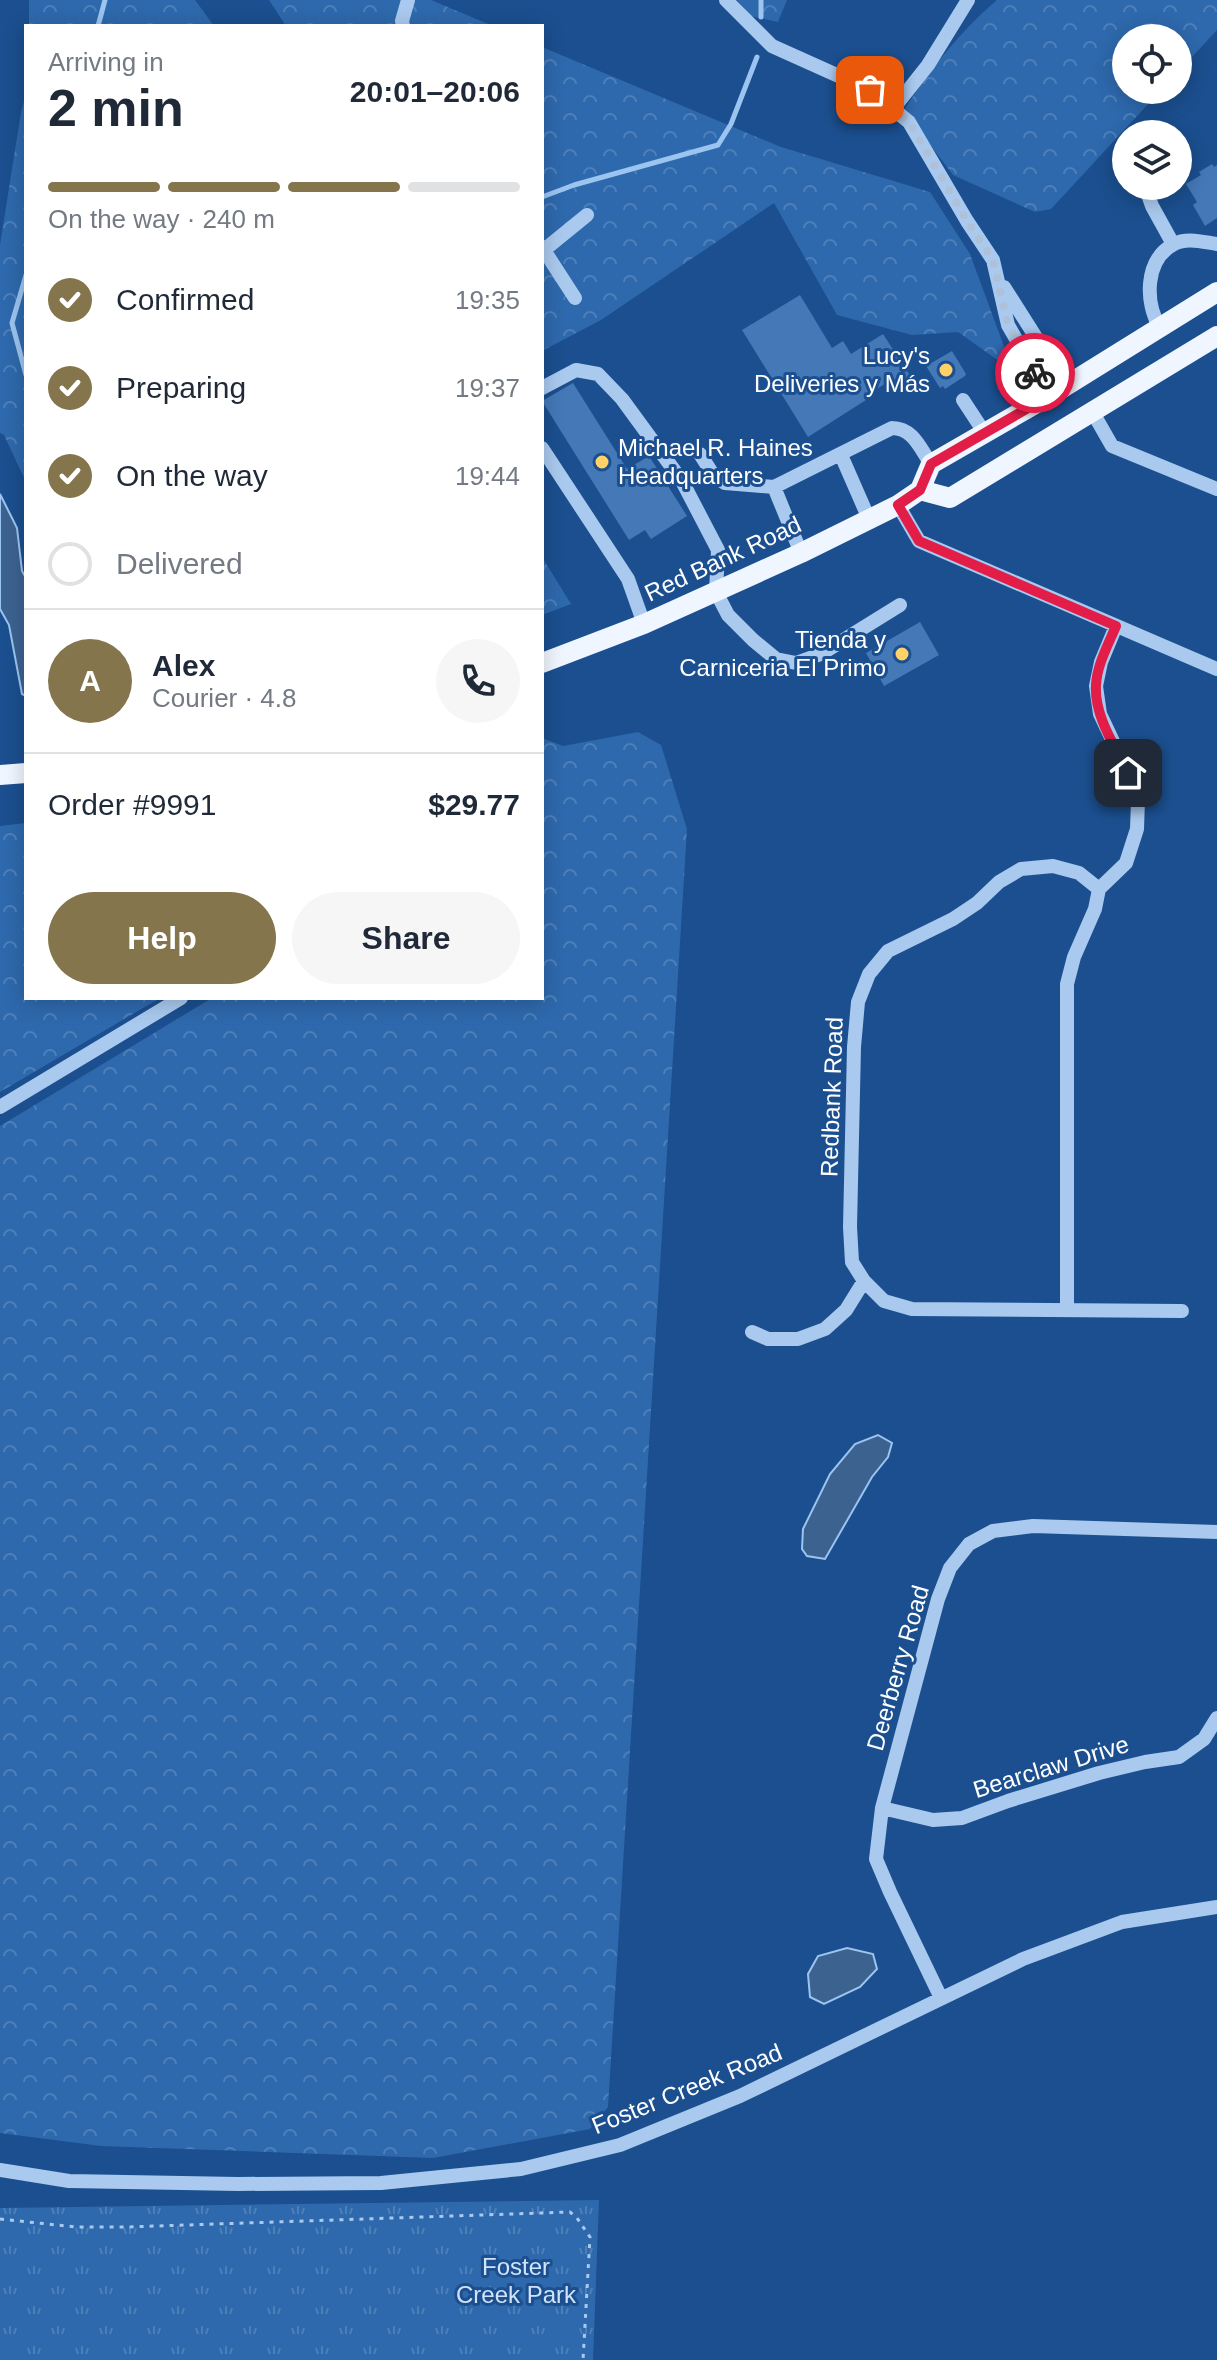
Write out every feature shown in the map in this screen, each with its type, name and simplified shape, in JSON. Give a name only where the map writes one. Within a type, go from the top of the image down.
[{"type":"main road","points":[[1217,292],[931,464],[920,490],[950,498],[1217,336]]},
{"type":"main road","points":[[1050,437],[1059,409],[1054,388]]},
{"type":"main road","name":"Red Bank Road","points":[[544,662],[644,624],[716,592],[898,505],[920,490]]},
{"type":"main road","points":[[0,775],[24,773]]},
{"type":"street","points":[[403,24],[408,0]]},
{"type":"street","points":[[726,0],[772,46],[870,90],[909,122],[993,260],[997,277],[1056,369],[1054,388]]},
{"type":"street","points":[[893,109],[928,65],[968,0]]},
{"type":"street","points":[[1150,200],[1173,244]]},
{"type":"street","points":[[544,248],[587,215]]},
{"type":"street","points":[[1160,328],[1149,301],[1149,285],[1159,256],[1173,244],[1187,240],[1217,244]]},
{"type":"street","points":[[544,251],[575,298]]},
{"type":"street","points":[[544,387],[576,370],[598,374],[622,399],[682,481],[718,550],[716,592],[728,615],[776,659],[796,663],[821,654],[900,605]]},
{"type":"street","points":[[963,400],[984,432]]},
{"type":"street","points":[[1092,411],[1112,446],[1217,489]]},
{"type":"street","points":[[700,454],[714,476],[725,483],[774,487],[892,428],[902,428],[910,434],[931,464]]},
{"type":"street","points":[[544,451],[628,579],[644,624]]},
{"type":"street","points":[[841,455],[869,519]]},
{"type":"street","points":[[774,487],[801,553]]},
{"type":"street","points":[[898,505],[919,541],[1217,669]]},
{"type":"street","points":[[1067,1310],[1067,984],[1074,957],[1095,909],[1099,889],[1126,863],[1137,829],[1138,800],[1100,714],[1096,686],[1101,662],[1116,626]]},
{"type":"street","name":"Redbank Road","points":[[864,1281],[852,1262],[850,1214],[858,1002],[869,974],[888,951],[953,919],[977,903],[999,882],[1021,869],[1053,866],[1066,869],[1079,873],[1099,889]]},
{"type":"street","points":[[0,1107],[178,1000]]},
{"type":"street","points":[[752,1332],[768,1339],[798,1339],[825,1329],[846,1310],[864,1281],[884,1301],[912,1309],[1182,1311]]},
{"type":"street","name":"Deerberry Road","points":[[941,1998],[876,1859],[882,1808],[938,1599],[950,1568],[969,1544],[993,1531],[1033,1526],[1217,1532]]},
{"type":"street","name":"Bearclaw Drive","points":[[882,1808],[933,1820],[962,1818],[1099,1773],[1179,1757],[1204,1739],[1217,1718]]},
{"type":"street","name":"Foster Creek Road","points":[[0,2170],[69,2181],[270,2184],[381,2183],[521,2169],[620,2145],[740,2096],[1023,1959],[1122,1922],[1217,1907]]},
{"type":"path","points":[[0,2219],[76,2227],[127,2227],[570,2212],[590,2237],[583,2360]]},
{"type":"green space","points":[[29,0],[195,0],[213,24],[29,24]]},
{"type":"green space","points":[[269,0],[431,0],[488,24],[285,24]]},
{"type":"green space","points":[[737,0],[787,0],[778,22],[751,16]]},
{"type":"green space","points":[[997,0],[1217,0],[1217,30],[1192,57],[1192,24],[1112,24],[1112,104],[1148,104],[1133,120],[1112,120],[1112,143],[1051,209],[1035,212],[953,175],[904,110],[946,52]]},
{"type":"green space","points":[[544,48],[781,147],[930,192],[970,254],[1013,371],[958,332],[912,335],[837,315],[774,203],[601,320],[544,350]]},
{"type":"green space","points":[[24,101],[24,478],[4,435],[0,433],[0,245]]},
{"type":"green space","points":[[544,560],[571,604],[544,614]]},
{"type":"green space","points":[[638,732],[661,745],[687,829],[608,2107],[590,2129],[433,2158],[101,2146],[0,2133],[0,1126],[209,1000],[544,1000],[544,739],[563,746]]},
{"type":"green space","points":[[24,823],[24,1000],[157,1000],[0,1092],[0,826]]},
{"type":"green space","name":"Foster Creek Park","points":[[599,2200],[593,2360],[0,2360],[0,2208]]},
{"type":"shaded area","points":[[0,494],[17,528],[24,574],[24,695],[9,625],[0,609]]},
{"type":"shaded area","points":[[878,1435],[892,1443],[888,1457],[872,1477],[825,1559],[807,1556],[802,1549],[803,1529],[830,1474],[855,1444]]},
{"type":"shaded area","points":[[847,1948],[873,1954],[877,1969],[860,1987],[824,2004],[810,1997],[808,1974],[818,1956]]},
{"type":"building","points":[[1212,164],[1214,167],[1217,165],[1217,218],[1205,226],[1193,205],[1197,202],[1192,194],[1192,180],[1201,175],[1199,172]]},
{"type":"building","points":[[800,295],[832,348],[843,341],[851,354],[883,334],[911,377],[895,387],[891,380],[808,437],[742,330]]},
{"type":"building","name":"Lucy's Deliveries y Más","points":[[952,351],[966,374],[945,389],[943,386],[940,388],[926,366]]},
{"type":"building","name":"Michael R. Haines Headquarters","points":[[573,383],[627,469],[649,456],[687,516],[651,539],[645,530],[629,540],[544,400]]},
{"type":"building","name":"Tienda y Carniceria El Primo","points":[[920,622],[939,655],[884,686],[866,653]]},
{"type":"waterway","points":[[99,24],[105,0]]},
{"type":"waterway","points":[[761,0],[761,17]]},
{"type":"waterway","points":[[544,196],[718,145],[731,124],[757,57]]},
{"type":"waterway","points":[[24,282],[12,323],[24,368]]},
{"type":"way so far","points":[[870,90],[909,122],[993,260],[1008,325],[1035,373]]},
{"type":"place","name":"Lucy's Deliveries y Más","points":[[946,370]]},
{"type":"place","name":"Michael R. Haines Headquarters","points":[[602,462]]},
{"type":"place","name":"Tienda y Carniceria El Primo","points":[[902,654]]},
{"type":"route","points":[[1035,373],[1040,381],[1052,385],[1056,392],[931,464],[920,490],[898,505],[919,541],[1116,626],[1101,662],[1096,686],[1100,714],[1128,773]]}]
